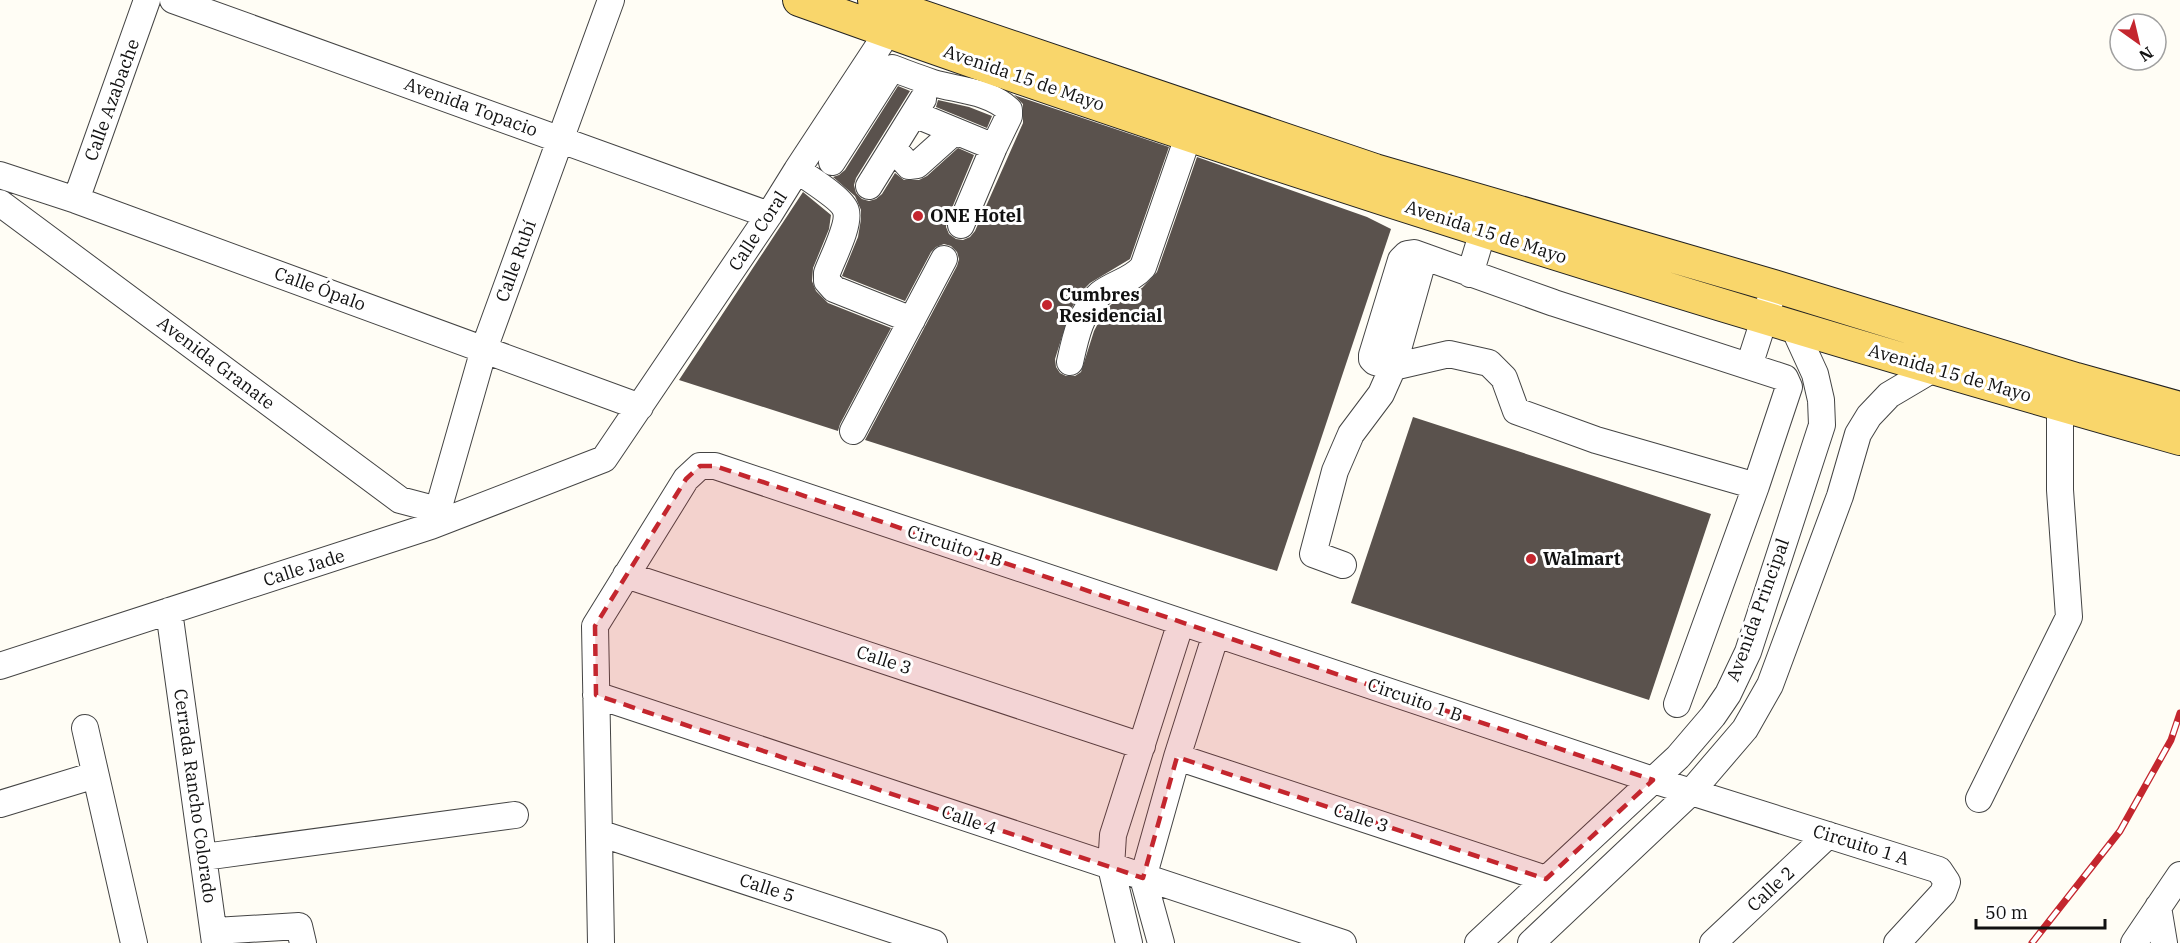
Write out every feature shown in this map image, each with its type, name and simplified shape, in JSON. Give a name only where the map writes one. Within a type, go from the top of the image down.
[{"type":"main road","name":"Avenida 15 de Mayo","points":[[799,0],[893,11],[1373,182],[1483,231],[1794,328],[2180,439]]},
{"type":"main road","name":"Avenida 15 de Mayo","points":[[893,11],[985,80],[1774,286],[2076,380],[2180,408]]},
{"type":"street","name":"Calle Azabache","points":[[76,200],[147,0]]},
{"type":"street","name":"Avenida Topacio","points":[[173,0],[769,215]]},
{"type":"street","name":"Calle Rubí","points":[[434,518],[484,349],[611,0]]},
{"type":"street","name":"Calle Coral","points":[[604,459],[769,215],[893,11]]},
{"type":"street","points":[[869,186],[953,54]]},
{"type":"street","points":[[832,162],[892,68],[933,83],[985,80],[1009,110],[1009,116],[962,225]]},
{"type":"street","points":[[914,114],[994,147]]},
{"type":"street","points":[[893,147],[909,166],[917,165],[955,131]]},
{"type":"street","points":[[1070,362],[1075,338],[1088,308],[1100,294],[1135,276],[1143,267],[1190,134]]},
{"type":"street","points":[[796,170],[839,201],[846,210],[847,222],[827,273],[827,281],[834,289],[912,320]]},
{"type":"street","name":"Calle Ópalo","points":[[0,175],[76,200],[640,407]]},
{"type":"street","name":"Avenida Granate","points":[[0,203],[400,500],[434,518]]},
{"type":"street","points":[[1470,273],[1483,231]]},
{"type":"street","points":[[1677,704],[1756,486],[1789,387],[1785,378],[1414,253],[1407,254],[1401,260],[1372,355],[1375,362],[1393,367],[1449,354],[1489,363],[1504,378],[1516,411],[1596,440],[1756,486]]},
{"type":"street","points":[[853,431],[944,259]]},
{"type":"street","points":[[1749,366],[1774,286]]},
{"type":"street","name":"Avenida Principal","points":[[1478,943],[1678,757],[1713,716],[1728,694],[1748,652],[1822,425],[1821,400],[1815,374],[1794,328]]},
{"type":"street","points":[[1343,565],[1313,554],[1335,471],[1351,434],[1381,394],[1393,367]]},
{"type":"street","name":"Avenida Principal","points":[[1531,943],[1692,792],[1745,729],[1770,685],[1840,496],[1858,434],[1869,416],[1889,395],[1933,369]]},
{"type":"street","points":[[1979,799],[2069,617],[2060,490],[2060,405]]},
{"type":"street","points":[[1822,425],[1858,434]]},
{"type":"street","name":"Calle Jade","points":[[0,666],[169,611],[604,459]]},
{"type":"street","name":"Circuito 1 B","points":[[602,943],[595,626],[686,479],[700,466],[715,466],[1692,792]]},
{"type":"street","points":[[1802,485],[1840,496]]},
{"type":"street","name":"Calle 3","points":[[627,575],[1142,746]]},
{"type":"street","name":"Cerrada Rancho Colorado","points":[[169,611],[215,937],[265,928],[299,926],[303,943]]},
{"type":"street","points":[[1129,943],[1111,867],[1113,836],[1181,622]]},
{"type":"street","points":[[1161,943],[1143,878],[1177,757],[1216,634]]},
{"type":"street","name":"Calle 4","points":[[596,695],[1343,943]]},
{"type":"street","points":[[85,728],[134,943]]},
{"type":"street","name":"Calle 3","points":[[1177,757],[1546,879]]},
{"type":"street","points":[[0,804],[95,775]]},
{"type":"street","name":"Circuito 1 A","points":[[1692,792],[1939,870],[1947,882],[1943,893],[1897,943]]},
{"type":"street","points":[[204,857],[515,815]]},
{"type":"street","name":"Calle 5","points":[[599,832],[934,943]]},
{"type":"street","name":"Calle 2","points":[[1713,943],[1828,835]]},
{"type":"street","points":[[2134,943],[2180,875]]},
{"type":"street","points":[[2158,907],[2164,943]]},
{"type":"highlighted area","points":[[700,466],[715,466],[1653,780],[1546,879],[1177,757],[1143,878],[596,695],[595,626],[686,479]]},
{"type":"building","name":"Cumbres Residencial","points":[[898,86],[910,91],[856,178],[854,185],[856,193],[862,199],[869,201],[876,199],[882,194],[895,173],[904,180],[919,180],[927,176],[958,148],[974,155],[947,220],[946,227],[949,234],[956,239],[963,240],[975,231],[1023,123],[1023,104],[1014,95],[1169,147],[1130,259],[1090,283],[1081,292],[1070,311],[1055,359],[1056,367],[1066,376],[1075,376],[1081,372],[1094,331],[1105,310],[1113,303],[1142,288],[1157,272],[1197,157],[1367,217],[1391,229],[1277,571],[865,440],[959,259],[957,252],[951,246],[944,244],[936,247],[931,252],[905,301],[842,276],[858,237],[861,210],[855,196],[833,177],[845,170]]},
{"type":"building","points":[[938,100],[969,107],[992,116],[987,128],[936,107]]},
{"type":"building","points":[[803,192],[831,215],[829,229],[813,268],[812,281],[816,291],[828,303],[891,328],[838,431],[679,380]]},
{"type":"building","name":"Walmart","points":[[1413,417],[1711,514],[1649,700],[1351,603]]},
{"type":"railway","points":[[2032,943],[2120,831],[2171,740],[2180,713]]},
{"type":"place","name":"ONE Hotel","points":[[918,216]]},
{"type":"place","name":"Cumbres Residencial","points":[[1047,305]]},
{"type":"place","name":"Walmart","points":[[1531,559]]}]
